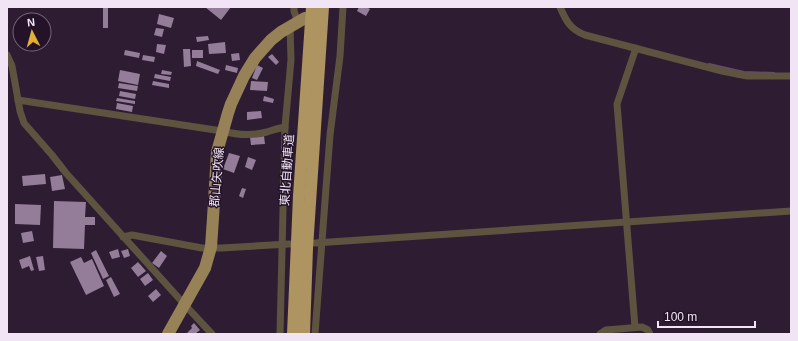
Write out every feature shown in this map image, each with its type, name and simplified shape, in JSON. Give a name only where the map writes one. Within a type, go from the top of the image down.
[{"type":"highway","name":"東北自動車道","points":[[293,334],[299,196],[312,7]]},
{"type":"highway","name":"東北自動車道","points":[[304,334],[307,248],[323,7]]},
{"type":"main road","name":"郡山矢吹線","points":[[168,334],[205,268],[211,247],[216,152],[231,104],[249,66],[255,58],[271,40],[297,22]]},
{"type":"street","points":[[280,334],[285,244],[285,127],[291,60],[297,22],[294,7]]},
{"type":"street","points":[[315,334],[319,243],[340,56],[343,7]]},
{"type":"street","points":[[560,7],[569,25],[579,32],[740,75],[791,76]]},
{"type":"street","points":[[635,327],[617,104],[636,48]]},
{"type":"street","points":[[7,55],[12,66],[24,124],[123,237],[212,334]]},
{"type":"street","points":[[18,100],[222,131],[233,134],[265,132],[285,127]]},
{"type":"street","points":[[319,243],[791,211]]},
{"type":"street","points":[[123,237],[132,235],[202,248],[285,244]]},
{"type":"street","points":[[600,334],[606,330],[642,326],[648,330],[650,334]]},
{"type":"building","points":[[103,7],[108,7],[108,28],[103,28]]},
{"type":"building","points":[[205,7],[231,7],[221,20]]},
{"type":"building","points":[[359,7],[366,7],[370,9],[366,16],[357,11]]},
{"type":"building","points":[[159,14],[174,18],[171,28],[157,24]]},
{"type":"building","points":[[156,28],[164,29],[162,37],[154,35]]},
{"type":"building","points":[[208,36],[209,40],[197,42],[196,37]]},
{"type":"building","points":[[225,42],[226,53],[209,54],[208,44]]},
{"type":"building","points":[[157,44],[166,45],[164,54],[156,52]]},
{"type":"building","points":[[183,49],[190,49],[191,66],[184,67]]},
{"type":"building","points":[[125,50],[140,53],[139,58],[124,55]]},
{"type":"building","points":[[192,50],[203,50],[203,58],[192,58]]},
{"type":"building","points":[[239,53],[240,60],[232,61],[231,54]]},
{"type":"building","points":[[272,54],[279,62],[276,65],[268,57]]},
{"type":"building","points":[[143,55],[155,57],[154,62],[142,60]]},
{"type":"building","points":[[197,61],[220,70],[218,74],[196,66]]},
{"type":"building","points":[[226,65],[238,68],[237,73],[225,70]]},
{"type":"building","points":[[257,65],[263,68],[257,80],[252,78]]},
{"type":"building","points":[[120,70],[140,74],[138,85],[118,81]]},
{"type":"building","points":[[162,70],[172,72],[171,75],[161,74]]},
{"type":"building","points":[[155,74],[171,77],[170,81],[154,78]]},
{"type":"building","points":[[153,81],[169,84],[169,88],[152,85]]},
{"type":"building","points":[[251,81],[268,82],[267,91],[250,90]]},
{"type":"building","points":[[119,83],[138,86],[137,91],[118,88]]},
{"type":"building","points":[[120,91],[136,94],[135,99],[119,96]]},
{"type":"building","points":[[264,96],[274,99],[273,103],[263,101]]},
{"type":"building","points":[[117,98],[135,101],[135,104],[116,101]]},
{"type":"building","points":[[117,103],[133,106],[132,112],[116,109]]},
{"type":"building","points":[[261,111],[262,118],[247,120],[247,112]]},
{"type":"building","points":[[264,136],[265,144],[251,145],[250,137]]},
{"type":"building","points":[[229,153],[240,156],[234,173],[223,169]]},
{"type":"building","points":[[248,157],[256,160],[252,170],[245,167]]},
{"type":"building","points":[[45,174],[46,184],[23,186],[22,176]]},
{"type":"building","points":[[62,175],[65,189],[52,191],[50,177]]},
{"type":"building","points":[[242,188],[246,189],[243,198],[239,196]]},
{"type":"building","points":[[54,201],[86,202],[85,217],[95,217],[95,225],[85,225],[84,249],[53,248]]},
{"type":"building","points":[[15,204],[41,205],[40,225],[15,224]]},
{"type":"building","points":[[32,231],[34,241],[23,243],[21,233]]},
{"type":"building","points":[[118,249],[120,257],[112,259],[109,252]]},
{"type":"building","points":[[128,249],[130,256],[124,258],[121,251]]},
{"type":"building","points":[[96,250],[109,276],[103,279],[91,253]]},
{"type":"building","points":[[161,251],[167,256],[159,268],[152,263]]},
{"type":"building","points":[[30,256],[34,270],[31,271],[29,266],[22,269],[19,260]]},
{"type":"building","points":[[43,256],[45,270],[39,271],[36,257]]},
{"type":"building","points":[[81,257],[84,263],[92,259],[104,286],[86,295],[70,262]]},
{"type":"building","points":[[138,262],[146,271],[138,277],[131,268]]},
{"type":"building","points":[[148,273],[153,280],[145,286],[140,279]]},
{"type":"building","points":[[111,277],[120,294],[114,297],[106,280]]},
{"type":"building","points":[[156,289],[161,295],[153,302],[148,296]]},
{"type":"building","points":[[194,323],[200,330],[195,334],[186,334],[192,328],[191,326]]},
{"type":"waterway","points":[[709,64],[744,72],[774,73]]}]
